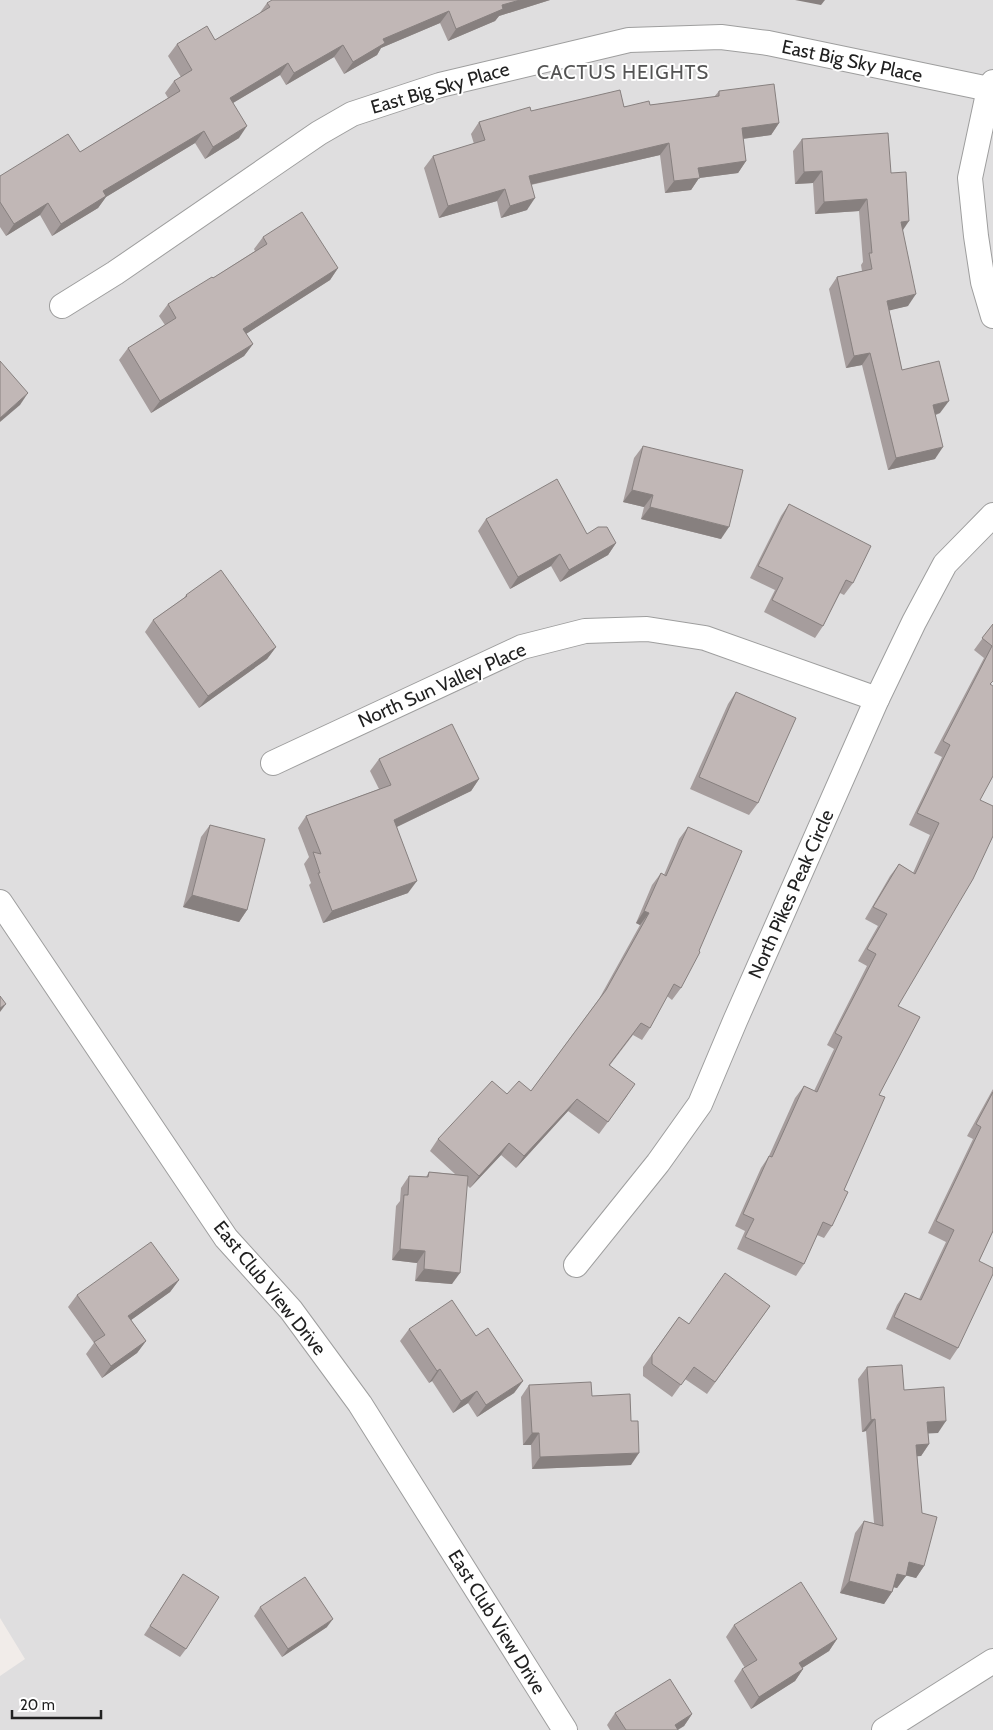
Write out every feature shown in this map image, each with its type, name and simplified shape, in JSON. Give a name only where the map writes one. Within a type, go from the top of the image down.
[{"type":"street","name":"East Big Sky Place","points":[[62,306],[115,273],[319,133],[352,114],[440,85],[628,40],[721,36],[768,43],[991,86]]},
{"type":"street","points":[[991,86],[970,178],[982,273],[993,316]]},
{"type":"street","name":"North Pikes Peak Circle","points":[[576,1266],[658,1163],[700,1104],[734,1021],[877,698],[914,622],[945,564],[993,515]]},
{"type":"street","name":"North Sun Valley Place","points":[[273,763],[522,647],[585,631],[647,629],[705,638],[877,698]]},
{"type":"street","name":"East Club View Drive","points":[[0,902],[226,1238],[291,1310],[360,1404],[565,1730]]},
{"type":"street","points":[[884,1730],[993,1661]]},
{"type":"shaded area","points":[[0,0],[993,0],[993,1730],[0,1730],[0,1676],[25,1659],[0,1618]]},
{"type":"building","points":[[272,0],[520,0],[502,5],[503,9],[456,29],[449,11],[383,39],[385,43],[353,62],[343,45],[294,73],[288,63],[230,98],[247,126],[213,147],[204,131],[103,191],[106,196],[61,224],[48,203],[14,224],[0,202],[0,176],[68,134],[80,152],[180,91],[174,81],[192,70],[177,44],[207,26],[215,40],[270,7],[267,3]]},
{"type":"building","points":[[774,84],[779,123],[742,128],[746,161],[698,168],[700,178],[674,181],[669,143],[529,176],[535,198],[510,206],[505,189],[448,206],[433,156],[485,140],[479,122],[530,107],[531,111],[620,90],[624,107],[649,101],[650,105],[719,96],[719,91]]},
{"type":"building","points":[[888,133],[891,173],[906,172],[909,221],[901,222],[916,294],[887,301],[902,370],[939,361],[949,401],[933,405],[943,447],[896,458],[870,353],[854,356],[837,277],[872,269],[869,253],[872,253],[867,199],[824,202],[822,171],[804,172],[802,139]]},
{"type":"building","points":[[302,212],[338,268],[243,329],[253,344],[160,401],[128,348],[176,318],[168,304],[267,244],[263,237]]},
{"type":"building","points":[[0,361],[28,393],[0,418]]},
{"type":"building","points":[[643,446],[743,470],[729,527],[650,507],[653,495],[632,490]]},
{"type":"building","points":[[557,479],[587,534],[598,527],[607,527],[616,543],[569,570],[560,554],[518,577],[486,519]]},
{"type":"building","points":[[789,504],[871,546],[853,583],[846,580],[823,626],[772,600],[783,578],[758,566]]},
{"type":"building","points":[[221,570],[276,647],[208,696],[153,620]]},
{"type":"building","points":[[993,624],[993,681],[990,684],[993,686],[993,776],[980,800],[993,806],[993,836],[973,879],[898,1006],[920,1017],[879,1095],[885,1097],[844,1190],[848,1192],[832,1226],[823,1222],[804,1264],[745,1237],[754,1219],[743,1214],[769,1156],[772,1157],[804,1086],[817,1092],[842,1037],[835,1033],[876,954],[867,949],[887,914],[873,907],[899,864],[915,874],[939,823],[917,813],[950,745],[943,741],[992,646],[982,638]]},
{"type":"building","points":[[736,692],[796,718],[758,803],[699,777]]},
{"type":"building","points":[[452,724],[479,779],[394,820],[417,881],[332,911],[318,873],[320,873],[313,852],[321,854],[306,816],[391,785],[379,759]]},
{"type":"building","points":[[210,825],[265,839],[247,910],[192,895]]},
{"type":"building","points":[[688,827],[742,851],[700,952],[681,988],[674,984],[650,1028],[641,1023],[609,1065],[635,1084],[608,1122],[577,1099],[524,1156],[509,1143],[479,1176],[438,1139],[492,1081],[507,1094],[519,1081],[531,1091],[606,990],[649,913],[644,911],[661,873],[666,876]]},
{"type":"building","points":[[0,996],[6,1004],[0,1008]]},
{"type":"building","points":[[993,1092],[993,1231],[979,1261],[993,1268],[993,1274],[958,1348],[894,1317],[905,1293],[921,1300],[954,1230],[936,1221],[981,1127],[976,1124]]},
{"type":"building","points":[[429,1172],[468,1176],[460,1273],[424,1269],[425,1251],[400,1249],[404,1195],[408,1195],[409,1176],[428,1177]]},
{"type":"building","points":[[151,1242],[179,1280],[128,1316],[146,1341],[111,1366],[94,1342],[105,1335],[77,1295]]},
{"type":"building","points":[[725,1273],[770,1306],[715,1382],[694,1367],[681,1385],[652,1364],[652,1355],[679,1317],[689,1324]]},
{"type":"building","points":[[452,1300],[476,1336],[488,1328],[523,1381],[486,1405],[477,1391],[461,1401],[440,1369],[437,1371],[409,1329]]},
{"type":"building","points":[[902,1365],[904,1390],[944,1387],[946,1421],[927,1422],[929,1444],[916,1445],[922,1513],[937,1517],[924,1566],[909,1562],[906,1576],[897,1574],[892,1592],[849,1581],[864,1521],[883,1526],[875,1419],[871,1420],[867,1367]]},
{"type":"building","points":[[591,1382],[592,1396],[630,1394],[631,1421],[638,1421],[639,1453],[540,1457],[539,1433],[532,1433],[529,1385]]},
{"type":"building","points":[[183,1574],[219,1597],[186,1649],[150,1626]]},
{"type":"building","points":[[305,1577],[333,1619],[288,1649],[260,1607]]},
{"type":"building","points":[[801,1582],[837,1639],[799,1663],[803,1669],[759,1697],[742,1669],[757,1660],[734,1625]]},
{"type":"building","points":[[670,1679],[692,1714],[675,1725],[678,1730],[626,1730],[615,1713]]},
{"type":"district","name":"CACTUS HEIGHTS","points":[[623,72]]}]
